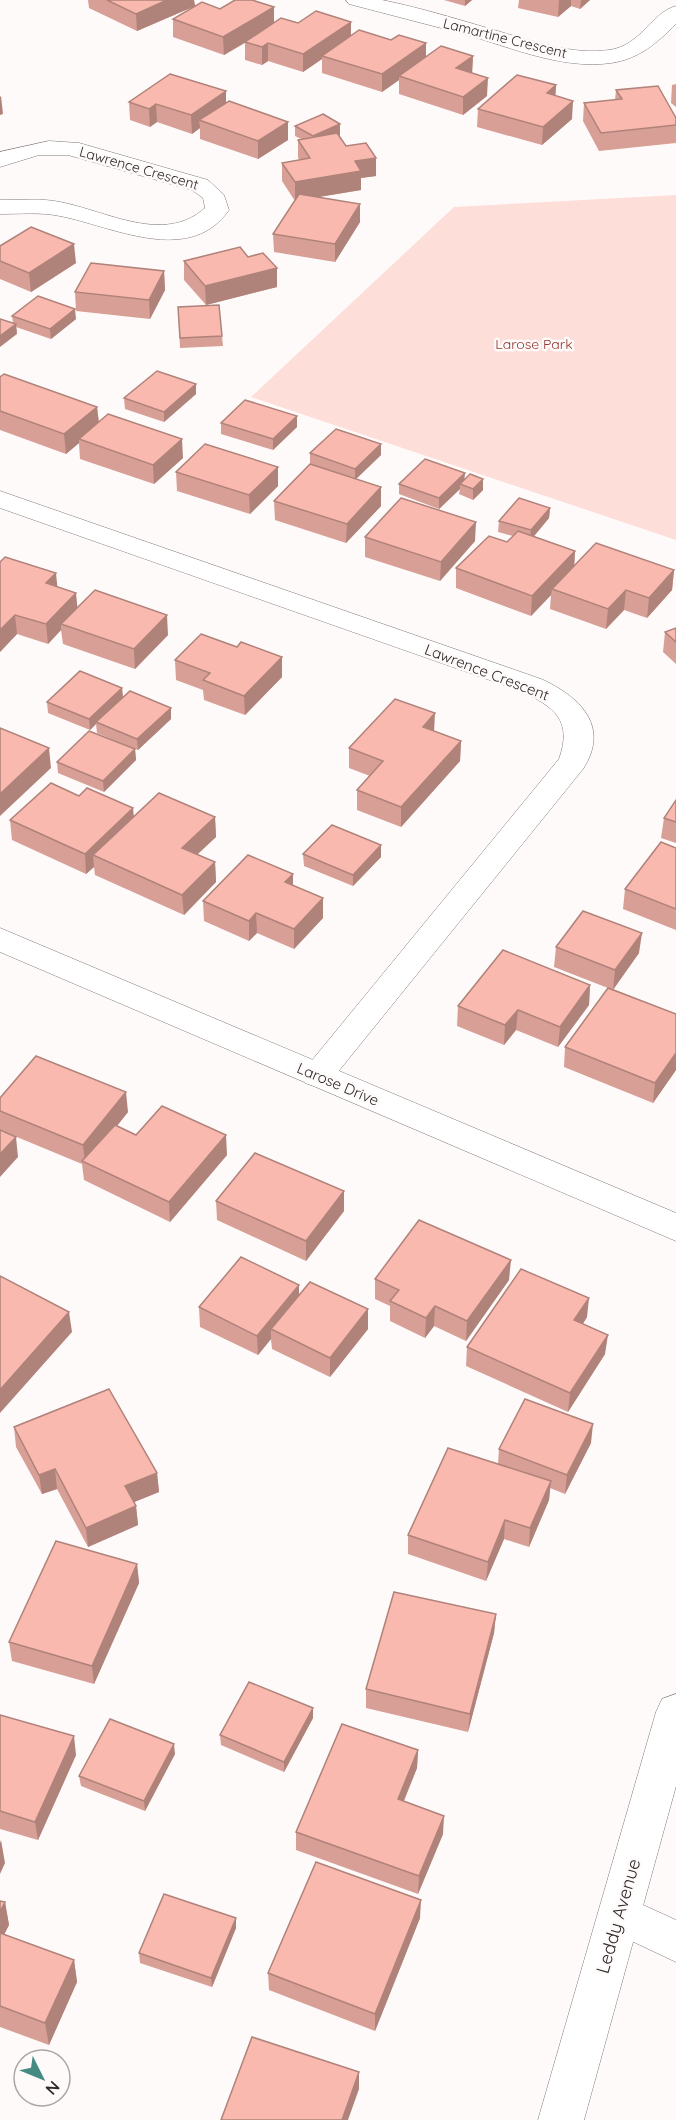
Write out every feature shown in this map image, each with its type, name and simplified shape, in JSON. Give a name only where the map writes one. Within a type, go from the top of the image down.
[{"type":"street","name":"Lamartine Crescent","points":[[356,0],[547,50],[590,57],[610,57],[626,53],[648,39],[676,12]]},
{"type":"street","name":"Lawrence Crescent","points":[[0,160],[42,147],[60,146],[79,150],[200,185],[213,192],[217,201],[217,210],[202,225],[166,233],[130,229],[60,209],[0,207]]},
{"type":"street","name":"Lawrence Crescent","points":[[0,499],[531,686],[551,694],[564,704],[574,717],[580,739],[573,762],[316,1075]]},
{"type":"street","name":"Larose Drive","points":[[0,939],[676,1228]]},
{"type":"street","name":"Leddy Avenue","points":[[561,2120],[676,1712]]},
{"type":"street","points":[[619,1914],[676,1942]]},
{"type":"green space","name":"Larose Park","points":[[676,195],[676,540],[251,397],[454,207]]},
{"type":"building","points":[[107,0],[167,0],[136,14]]},
{"type":"building","points":[[235,0],[252,0],[274,7],[223,37],[173,19],[202,2],[220,9]]},
{"type":"building","points":[[316,11],[351,22],[303,54],[268,43],[262,47],[245,42],[281,18],[298,23]]},
{"type":"building","points":[[359,30],[391,40],[399,35],[426,43],[382,74],[322,56]]},
{"type":"building","points":[[441,46],[473,56],[456,68],[488,78],[463,97],[399,76]]},
{"type":"building","points":[[170,74],[226,91],[191,115],[156,104],[149,109],[129,102]]},
{"type":"building","points":[[517,75],[556,85],[547,93],[573,101],[543,127],[478,109]]},
{"type":"building","points":[[658,86],[676,118],[676,125],[601,133],[584,103],[622,99],[616,90]]},
{"type":"building","points":[[229,101],[288,122],[258,141],[199,120]]},
{"type":"building","points":[[323,114],[340,124],[313,136],[295,126]]},
{"type":"building","points":[[337,133],[346,146],[366,143],[376,158],[355,161],[361,171],[295,182],[282,163],[310,158],[298,140]]},
{"type":"building","points":[[299,194],[360,204],[335,244],[273,234]]},
{"type":"building","points":[[31,227],[74,244],[29,273],[0,261],[0,246]]},
{"type":"building","points":[[240,247],[248,257],[263,253],[277,268],[205,286],[184,261]]},
{"type":"building","points":[[91,263],[164,271],[149,300],[75,292]]},
{"type":"building","points":[[38,296],[75,309],[50,329],[12,316]]},
{"type":"building","points":[[219,305],[222,336],[180,338],[178,307]]},
{"type":"building","points":[[0,319],[16,324],[0,336]]},
{"type":"building","points":[[157,371],[196,384],[164,412],[124,398]]},
{"type":"building","points":[[4,374],[97,407],[64,434],[0,411],[0,377]]},
{"type":"building","points":[[245,400],[297,416],[273,439],[221,423]]},
{"type":"building","points":[[108,414],[182,439],[153,465],[79,439]]},
{"type":"building","points":[[336,429],[381,444],[355,469],[310,453]]},
{"type":"building","points":[[205,444],[278,467],[249,495],[176,472]]},
{"type":"building","points":[[425,459],[465,473],[439,498],[399,484]]},
{"type":"building","points":[[310,464],[381,487],[347,524],[274,501]]},
{"type":"building","points":[[470,474],[483,479],[473,489],[460,484]]},
{"type":"building","points":[[401,498],[476,522],[441,562],[365,537]]},
{"type":"building","points":[[519,498],[550,508],[531,530],[499,521]]},
{"type":"building","points":[[518,531],[575,551],[532,596],[456,568],[489,536],[507,542]]},
{"type":"building","points":[[596,543],[674,570],[649,598],[626,590],[608,609],[552,589]]},
{"type":"building","points":[[5,557],[56,573],[46,583],[76,593],[46,624],[15,615],[0,630],[0,562]]},
{"type":"building","points":[[95,590],[167,615],[134,649],[61,624]]},
{"type":"building","points":[[676,628],[676,642],[665,632]]},
{"type":"building","points":[[201,634],[237,647],[241,642],[282,657],[244,696],[203,680],[210,673],[175,660]]},
{"type":"building","points":[[80,671],[122,688],[89,719],[47,702]]},
{"type":"building","points":[[130,691],[171,708],[137,739],[96,722]]},
{"type":"building","points":[[395,699],[435,713],[423,727],[461,741],[401,807],[357,790],[383,761],[349,748]]},
{"type":"building","points":[[0,728],[49,748],[0,794]]},
{"type":"building","points":[[89,731],[135,749],[103,781],[57,762]]},
{"type":"building","points":[[51,783],[79,796],[87,788],[133,808],[85,854],[10,820]]},
{"type":"building","points":[[159,793],[215,817],[182,848],[215,862],[182,895],[93,855]]},
{"type":"building","points":[[676,800],[676,822],[664,818]]},
{"type":"building","points":[[332,825],[381,845],[353,875],[303,854]]},
{"type":"building","points":[[661,842],[676,848],[676,909],[625,889]]},
{"type":"building","points":[[248,855],[293,874],[285,882],[323,898],[294,929],[256,913],[249,921],[203,901]]},
{"type":"building","points":[[583,911],[642,933],[615,970],[556,947]]},
{"type":"building","points":[[503,950],[590,985],[560,1027],[518,1010],[505,1025],[458,1006]]},
{"type":"building","points":[[608,988],[676,1014],[676,1053],[655,1083],[565,1047]]},
{"type":"building","points":[[36,1056],[126,1092],[83,1145],[0,1111],[0,1098]]},
{"type":"building","points":[[162,1106],[226,1135],[169,1202],[82,1161],[115,1125],[136,1135]]},
{"type":"building","points":[[0,1130],[16,1137],[0,1154]]},
{"type":"building","points":[[255,1153],[344,1191],[306,1241],[216,1201]]},
{"type":"building","points":[[419,1220],[511,1260],[467,1321],[435,1306],[426,1318],[390,1301],[399,1290],[375,1279]]},
{"type":"building","points":[[241,1257],[299,1285],[257,1336],[199,1307]]},
{"type":"building","points":[[521,1269],[589,1298],[574,1320],[608,1335],[570,1393],[467,1347]]},
{"type":"building","points":[[0,1276],[69,1312],[0,1390]]},
{"type":"building","points":[[310,1282],[368,1309],[330,1358],[271,1329]]},
{"type":"building","points":[[109,1389],[157,1473],[125,1486],[136,1506],[86,1528],[55,1469],[39,1475],[14,1427]]},
{"type":"building","points":[[525,1399],[593,1424],[567,1475],[499,1449]]},
{"type":"building","points":[[448,1448],[551,1481],[530,1528],[505,1520],[488,1562],[408,1535]]},
{"type":"building","points":[[56,1541],[137,1564],[92,1666],[9,1642]]},
{"type":"building","points":[[394,1592],[496,1614],[470,1714],[366,1689]]},
{"type":"building","points":[[249,1682],[313,1708],[284,1762],[220,1735]]},
{"type":"building","points":[[0,1715],[74,1736],[35,1822],[0,1811]]},
{"type":"building","points":[[110,1719],[174,1744],[144,1801],[79,1776]]},
{"type":"building","points":[[342,1724],[418,1750],[398,1799],[444,1816],[419,1876],[296,1832]]},
{"type":"building","points":[[316,1862],[421,1900],[375,2014],[268,1973]]},
{"type":"building","points":[[164,1894],[236,1918],[211,1978],[139,1953]]},
{"type":"building","points":[[0,1901],[5,1902],[0,1912]]},
{"type":"building","points":[[0,1933],[74,1960],[45,2023],[0,2006]]},
{"type":"building","points":[[252,2037],[359,2072],[342,2120],[221,2120]]}]
